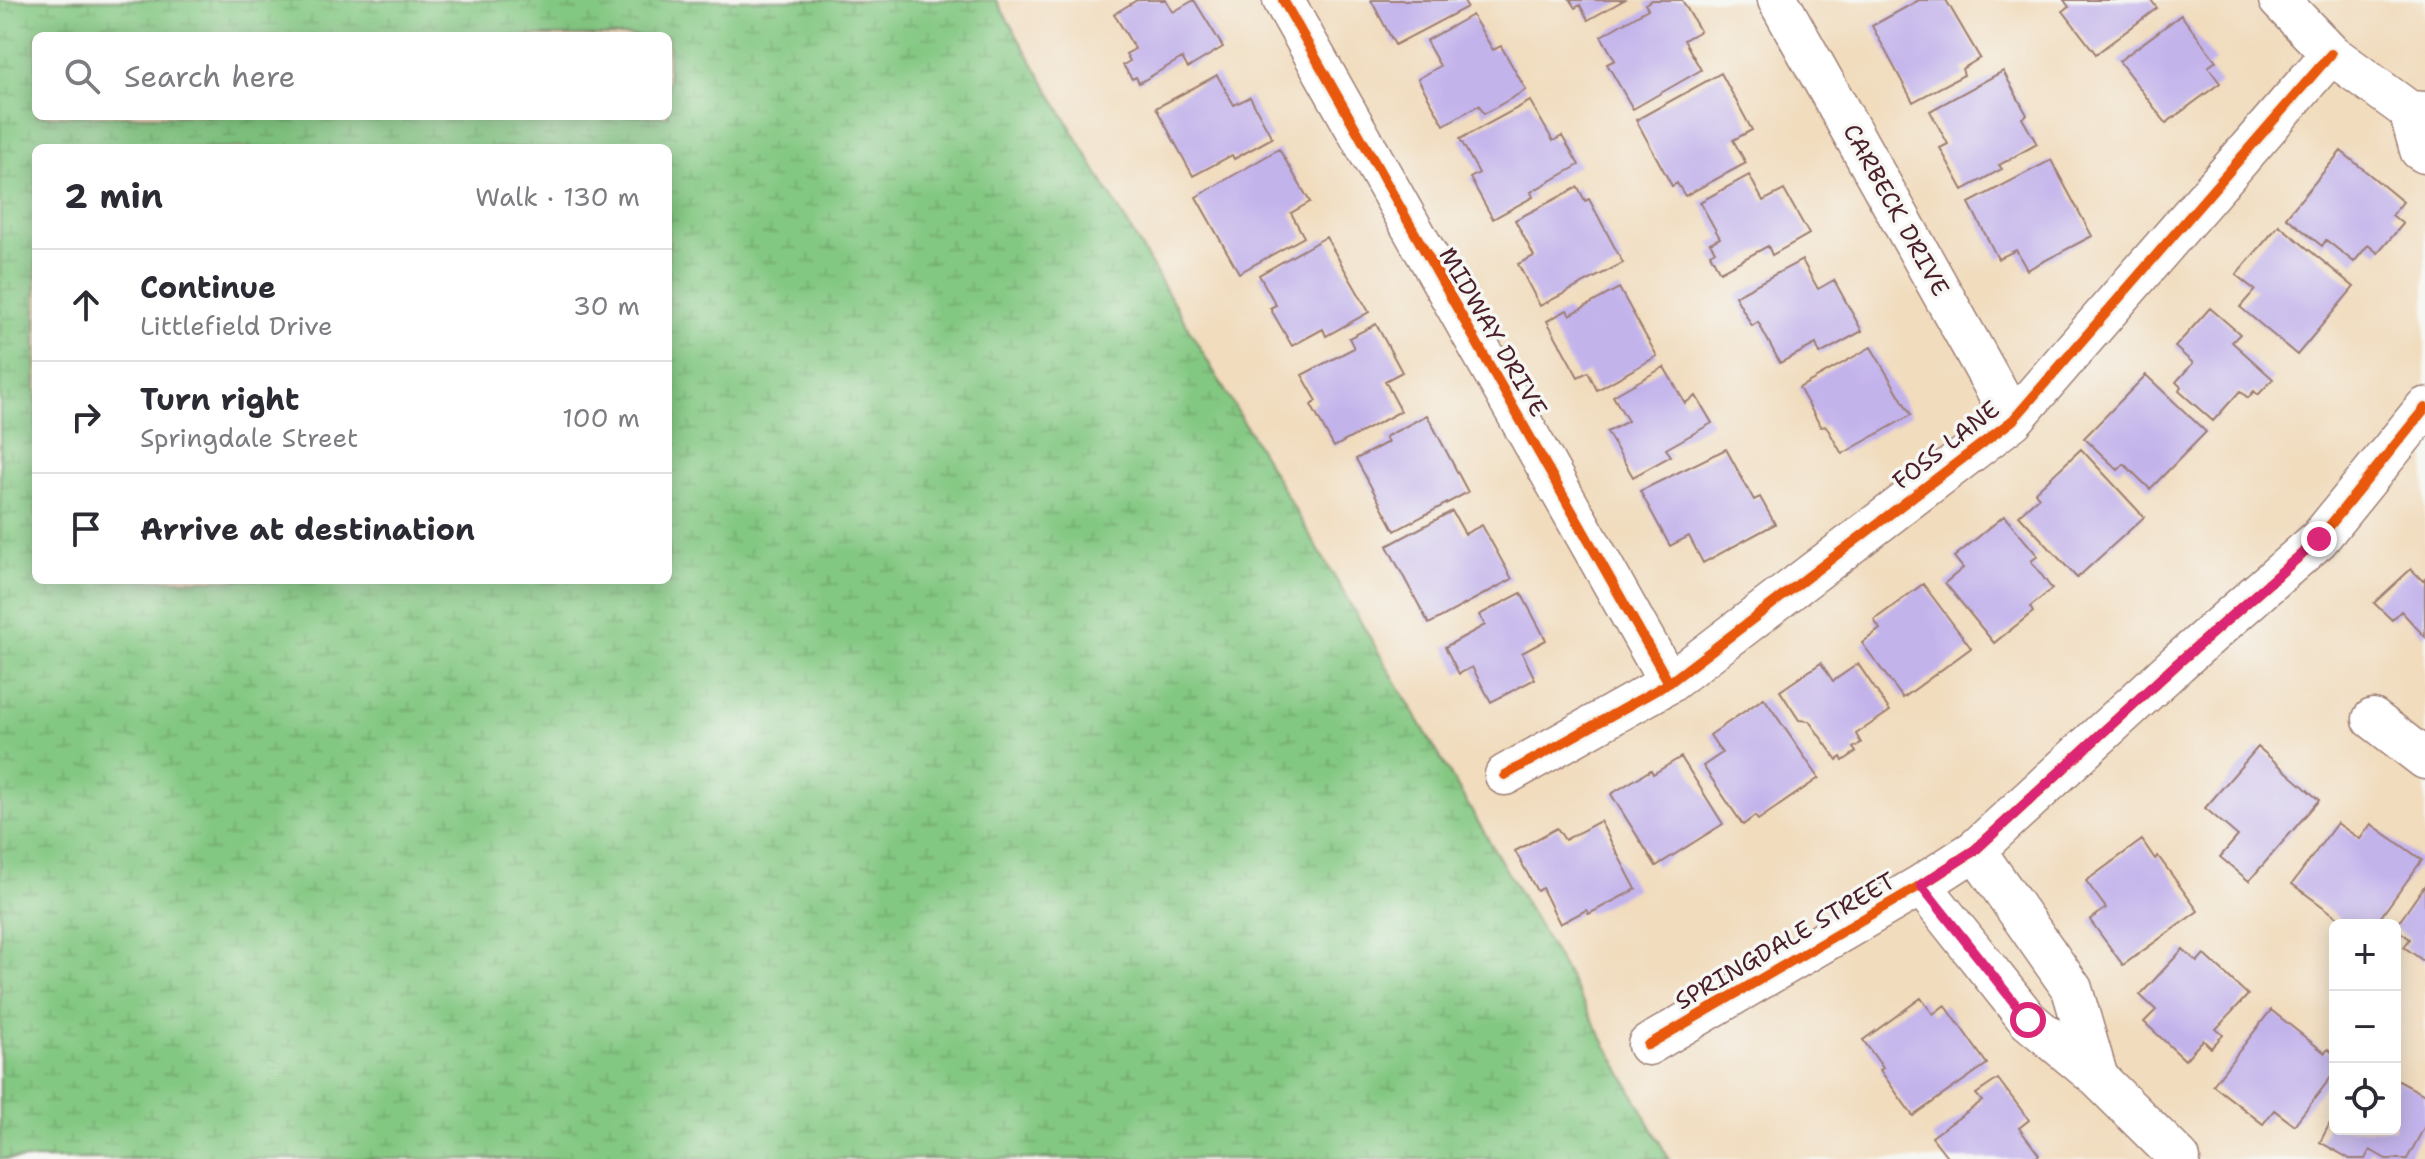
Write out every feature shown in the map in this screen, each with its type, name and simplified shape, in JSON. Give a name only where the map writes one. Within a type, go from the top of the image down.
[{"type":"street","name":"MIDWAY DRIVE","points":[[1283,0],[1669,683]]},
{"type":"street","name":"CARBECK DRIVE","points":[[1778,0],[2013,420]]},
{"type":"street","points":[[2279,0],[2331,54],[2417,112],[2420,150],[2425,153]]},
{"type":"street","name":"FOSS LANE","points":[[1505,775],[1669,683],[2013,420],[2331,54]]},
{"type":"street","name":"SPRINGDALE STREET","points":[[1648,1045],[1921,885],[1975,850],[2178,663],[2319,539],[2425,408]]},
{"type":"street","points":[[2373,719],[2425,759]]},
{"type":"street","points":[[1975,850],[2072,989],[2098,1078]]},
{"type":"street","points":[[1921,885],[2028,1020],[2098,1078],[2180,1159]]},
{"type":"green space","points":[[0,0],[996,0],[1569,977],[1669,1159],[0,1159]]},
{"type":"building","points":[[1137,0],[1166,0],[1173,12],[1194,0],[1223,47],[1188,68],[1182,58],[1139,83],[1136,77],[1132,79],[1123,65],[1130,61],[1126,54],[1135,49],[1114,14]]},
{"type":"building","points":[[1371,0],[1464,0],[1467,7],[1395,45]]},
{"type":"building","points":[[1570,0],[1624,0],[1588,20],[1580,5],[1575,8]]},
{"type":"building","points":[[1652,0],[1682,0],[1700,31],[1684,40],[1701,70],[1633,109],[1607,64],[1615,60],[1601,36],[1648,9],[1645,4]]},
{"type":"building","points":[[1919,0],[1946,0],[1980,58],[1962,69],[1964,75],[1913,102],[1872,26]]},
{"type":"building","points":[[2064,0],[2151,0],[2157,8],[2096,54],[2063,11],[2069,7]]},
{"type":"building","points":[[1472,15],[1493,50],[1501,46],[1526,90],[1484,114],[1479,105],[1444,125],[1418,79],[1440,66],[1426,41]]},
{"type":"building","points":[[2181,15],[2216,61],[2208,67],[2220,83],[2166,123],[2119,61]]},
{"type":"building","points":[[2003,71],[2027,115],[2022,118],[2037,144],[1999,165],[2002,169],[1963,190],[1940,148],[1948,144],[1930,111]]},
{"type":"building","points":[[1721,73],[1752,130],[1733,140],[1746,163],[1685,196],[1677,183],[1672,186],[1636,120]]},
{"type":"building","points":[[1217,75],[1234,105],[1250,97],[1272,138],[1234,159],[1232,155],[1193,176],[1156,108]]},
{"type":"building","points":[[1530,101],[1553,141],[1562,136],[1579,165],[1531,192],[1533,197],[1493,219],[1470,178],[1479,173],[1460,139]]},
{"type":"building","points":[[1279,149],[1310,202],[1291,213],[1304,237],[1239,273],[1196,197]]},
{"type":"building","points":[[2341,151],[2403,202],[2392,215],[2403,224],[2378,253],[2368,245],[2354,262],[2326,240],[2322,246],[2286,217]]},
{"type":"building","points":[[2051,160],[2092,236],[2027,270],[2016,250],[1998,259],[1969,203]]},
{"type":"building","points":[[1749,175],[1763,201],[1784,190],[1809,234],[1772,255],[1768,246],[1720,272],[1710,254],[1715,251],[1710,243],[1720,238],[1700,202]]},
{"type":"building","points":[[1578,187],[1585,201],[1589,199],[1623,263],[1540,306],[1518,264],[1534,256],[1515,220]]},
{"type":"building","points":[[2279,225],[2354,287],[2297,355],[2240,307],[2255,290],[2236,275]]},
{"type":"building","points":[[1326,237],[1369,312],[1326,336],[1323,329],[1292,346],[1270,308],[1276,305],[1259,275]]},
{"type":"building","points":[[1802,260],[1818,289],[1834,280],[1862,331],[1820,354],[1816,344],[1780,363],[1758,322],[1752,326],[1735,296]]},
{"type":"building","points":[[1619,288],[1657,356],[1597,390],[1588,372],[1578,377],[1547,321],[1567,310],[1570,315]]},
{"type":"building","points":[[2210,308],[2240,334],[2232,342],[2273,379],[2258,395],[2254,391],[2248,398],[2240,391],[2213,421],[2179,391],[2181,387],[2176,382],[2193,363],[2175,347]]},
{"type":"building","points":[[1376,324],[1402,372],[1385,381],[1401,411],[1334,447],[1311,405],[1317,401],[1302,375],[1354,348],[1349,338]]},
{"type":"building","points":[[1871,347],[1911,415],[1842,454],[1826,426],[1821,427],[1799,388]]},
{"type":"building","points":[[1664,367],[1685,403],[1696,396],[1712,423],[1666,449],[1671,456],[1633,477],[1607,432],[1628,421],[1613,396]]},
{"type":"building","points":[[2146,375],[2206,432],[2150,489],[2124,464],[2118,470],[2084,438]]},
{"type":"building","points":[[1427,415],[1468,492],[1395,531],[1356,459],[1388,442],[1385,437]]},
{"type":"building","points":[[1726,449],[1754,500],[1760,497],[1775,524],[1703,563],[1689,536],[1670,546],[1640,491]]},
{"type":"building","points":[[2081,449],[2144,517],[2077,578],[2019,515],[2039,497],[2035,492]]},
{"type":"building","points":[[1452,511],[1465,534],[1482,525],[1512,579],[1429,624],[1387,546]]},
{"type":"building","points":[[2004,516],[2038,556],[2031,561],[2052,589],[2030,607],[2033,612],[1994,643],[1945,583],[1963,568],[1954,557]]},
{"type":"building","points":[[2411,569],[2423,581],[2425,579],[2425,637],[2401,611],[2392,620],[2374,603]]},
{"type":"building","points":[[1923,584],[1971,648],[1903,698],[1862,643],[1880,629],[1874,620]]},
{"type":"building","points":[[1521,593],[1546,640],[1522,653],[1535,679],[1491,702],[1472,667],[1459,674],[1445,647],[1485,625],[1479,615]]},
{"type":"building","points":[[1821,663],[1833,681],[1858,664],[1890,711],[1856,734],[1861,743],[1853,748],[1856,752],[1843,761],[1841,757],[1837,760],[1809,721],[1799,720],[1780,691]]},
{"type":"building","points":[[1764,698],[1819,778],[1758,820],[1755,816],[1743,825],[1703,766],[1722,753],[1710,735]]},
{"type":"building","points":[[2258,747],[2319,800],[2249,881],[2220,857],[2238,836],[2205,808]]},
{"type":"building","points":[[1681,757],[1723,824],[1656,866],[1611,794],[1651,770],[1653,774]]},
{"type":"building","points":[[1600,821],[1636,889],[1589,914],[1586,910],[1560,924],[1542,888],[1537,891],[1515,851],[1557,828],[1565,840]]},
{"type":"building","points":[[2337,823],[2360,839],[2371,824],[2422,860],[2379,919],[2340,919],[2292,884]]},
{"type":"building","points":[[2142,840],[2155,859],[2158,856],[2198,911],[2123,965],[2090,920],[2106,908],[2086,881]]},
{"type":"building","points":[[2425,885],[2425,962],[2404,947],[2410,939],[2401,932],[2401,919]]},
{"type":"building","points":[[2183,949],[2197,962],[2204,954],[2248,995],[2216,1029],[2223,1035],[2211,1048],[2203,1040],[2185,1060],[2144,1022],[2156,1010],[2140,995]]},
{"type":"building","points":[[1921,998],[1933,1014],[1945,1005],[1987,1064],[1913,1116],[1863,1040]]},
{"type":"building","points":[[2271,1010],[2325,1053],[2329,1050],[2329,1080],[2294,1125],[2274,1110],[2263,1124],[2213,1085]]},
{"type":"building","points":[[1998,1079],[2029,1120],[2019,1128],[2039,1155],[2034,1159],[1949,1159],[1932,1137],[1982,1101],[1976,1094]]},
{"type":"building","points":[[2401,1082],[2425,1095],[2425,1126],[2407,1159],[2386,1159],[2370,1150],[2365,1159],[2350,1159],[2320,1142],[2329,1125],[2329,1135],[2401,1135]]},
{"type":"cycle path","points":[[1283,0],[1669,683]]},
{"type":"cycle path","points":[[1505,775],[1669,683],[2013,420],[2331,54]]},
{"type":"cycle path","points":[[1648,1045],[1921,885],[1975,850],[2178,663],[2319,539],[2425,408]]},
{"type":"route","points":[[2028,1020],[1921,885],[1975,850],[2178,663],[2319,539]]}]
